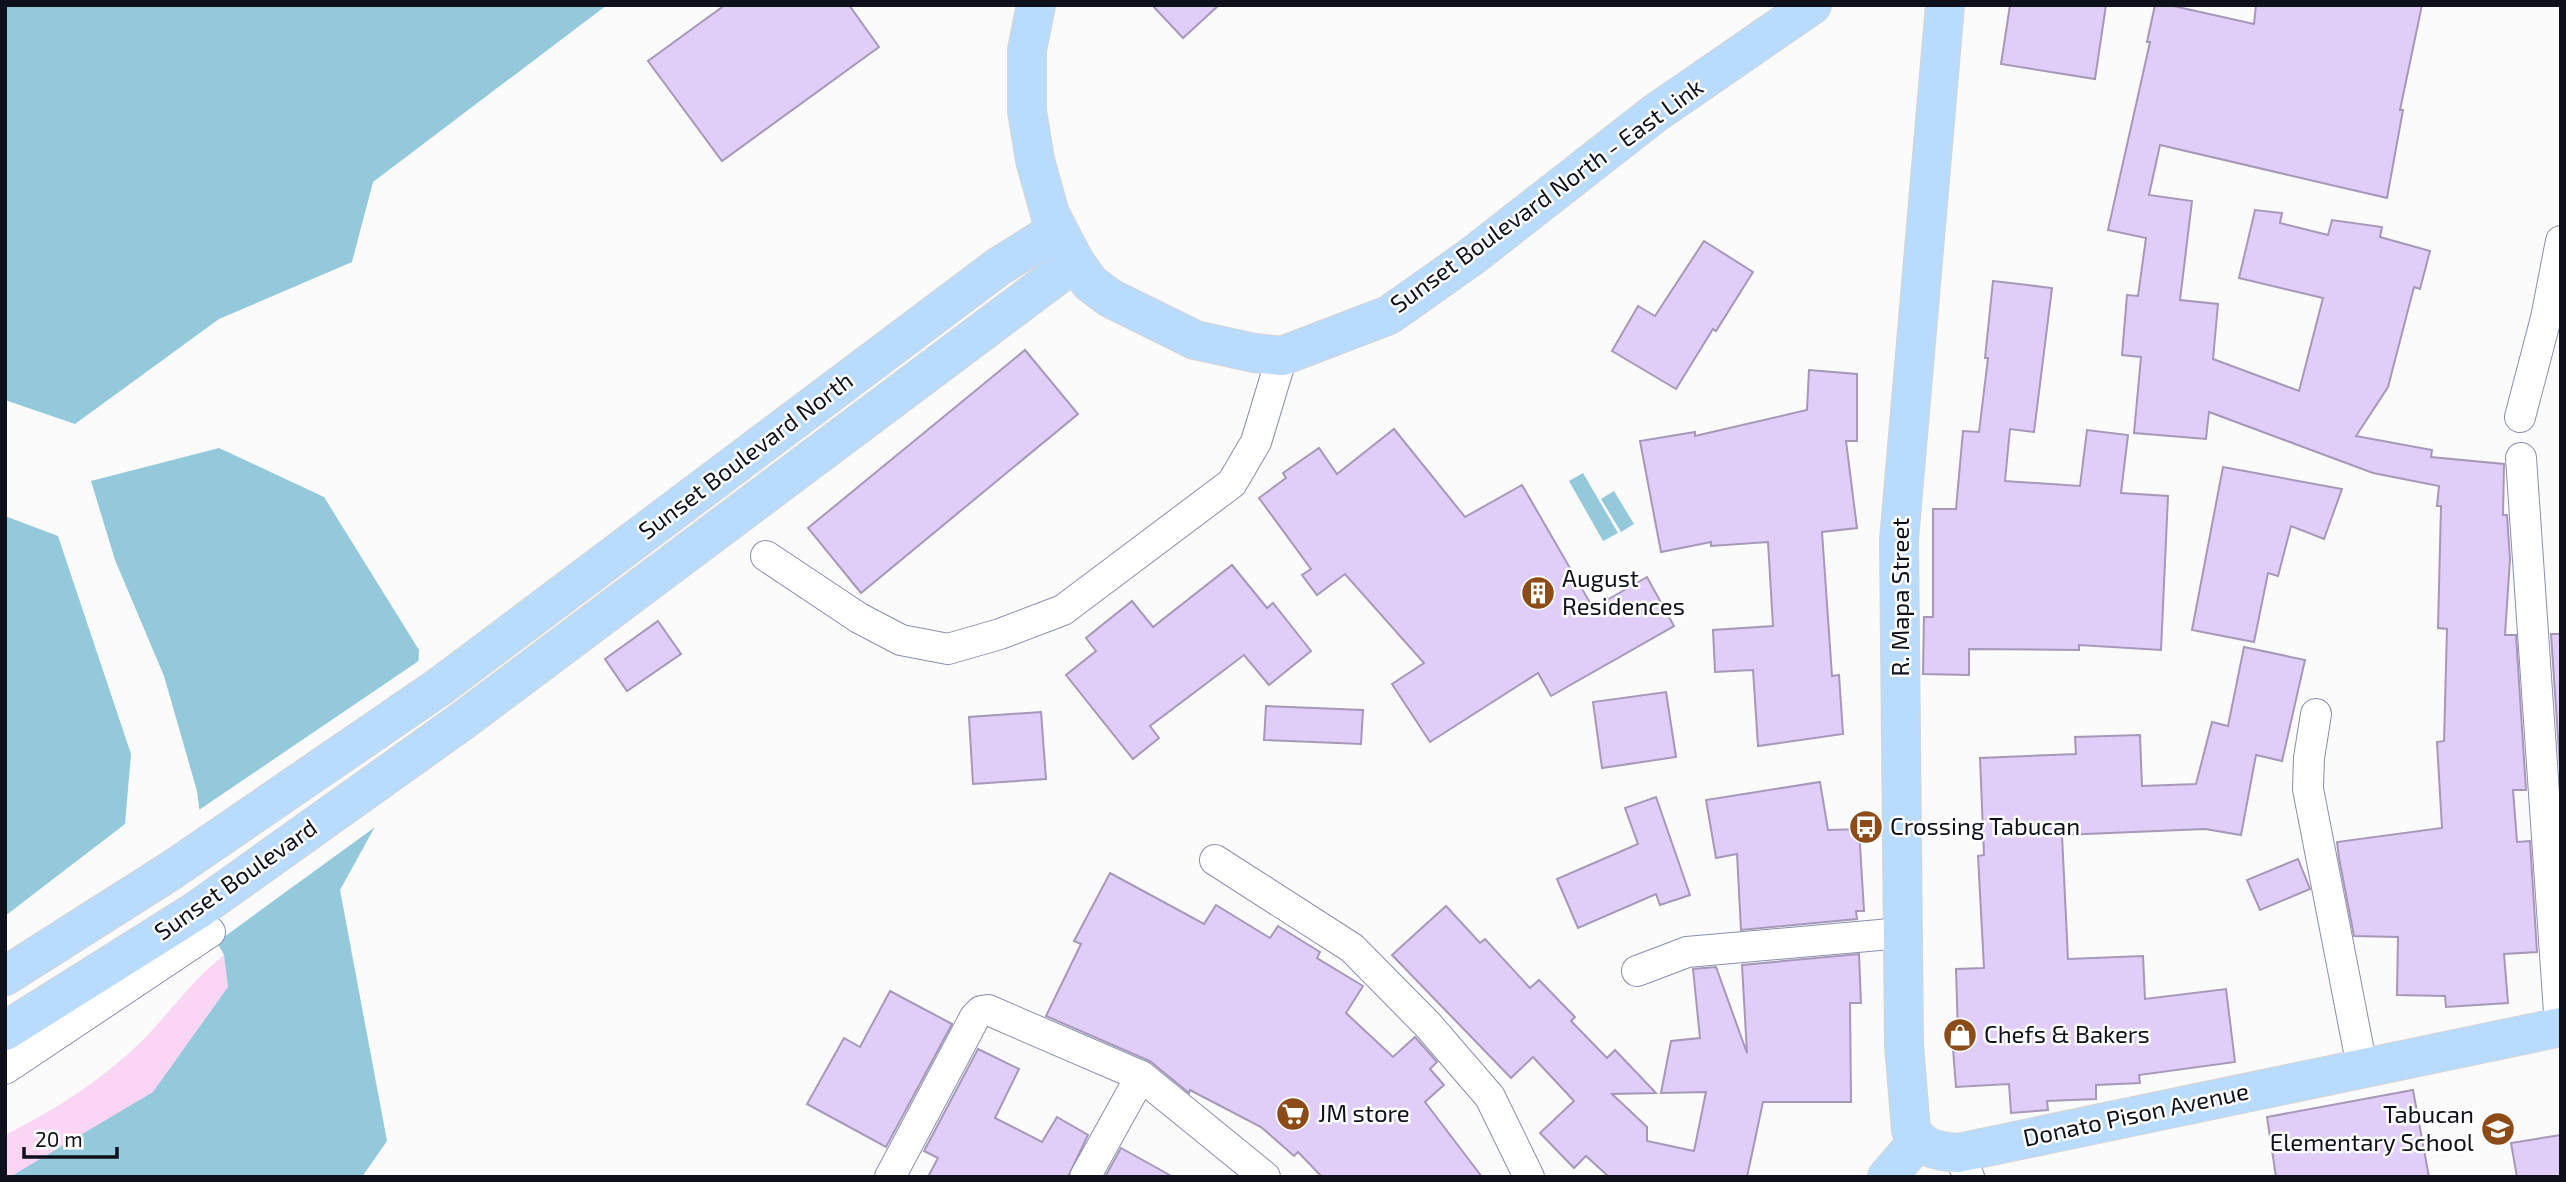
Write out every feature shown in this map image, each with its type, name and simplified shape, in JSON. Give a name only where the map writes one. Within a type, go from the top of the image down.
[{"type":"main road","points":[[1036,5],[1027,50],[1027,111],[1035,160],[1066,246]]},
{"type":"main road","name":"Sunset Boulevard North - East Link","points":[[1066,246],[1090,283],[1110,298],[1195,340],[1254,353],[1282,356],[1389,314],[1471,257],[1654,114],[1812,5]]},
{"type":"main road","name":"R. Mapa Street","points":[[1918,1141],[1911,1130],[1904,1045],[1899,540],[1945,5]]},
{"type":"main road","name":"Sunset Boulevard North","points":[[439,687],[998,267],[1066,246]]},
{"type":"main road","name":"Sunset Boulevard North","points":[[461,722],[1066,246]]},
{"type":"main road","name":"Sunset Boulevard","points":[[5,975],[172,870],[439,687]]},
{"type":"main road","name":"Sunset Boulevard","points":[[5,1031],[203,921],[461,722]]},
{"type":"main road","name":"Donato Pison Avenue","points":[[1918,1141],[1963,1165],[2362,1067],[2561,1027]]},
{"type":"main road","points":[[1886,1177],[1918,1141]]},
{"type":"street","points":[[2519,417],[2546,318],[2561,241]]},
{"type":"street","points":[[766,556],[818,593],[870,624],[901,639],[948,649],[1000,634],[1063,610],[1232,483],[1256,442],[1282,356]]},
{"type":"street","points":[[2521,458],[2561,1027]]},
{"type":"street","points":[[2316,714],[2308,758],[2308,789],[2362,1067]]},
{"type":"street","points":[[1215,860],[1352,948],[1428,1025],[1490,1097],[1528,1177]]},
{"type":"street","points":[[5,1069],[203,921]]},
{"type":"street","points":[[1637,971],[1688,952],[1902,933]]},
{"type":"street","points":[[890,1177],[975,1017],[982,1010],[988,1010],[1141,1076],[1265,1177]]},
{"type":"street","points":[[1085,1177],[1141,1076]]},
{"type":"shaded area","points":[[224,955],[228,987],[176,1097],[30,1177],[5,1177],[5,1135],[62,1103],[114,1066],[146,1037],[193,984]]},
{"type":"water","points":[[5,5],[607,5],[373,182],[352,262],[219,319],[75,424],[5,400]]},
{"type":"water","points":[[219,448],[324,497],[419,650],[414,756],[340,890],[387,1141],[362,1177],[10,1177],[153,1092],[228,987],[224,955],[217,942],[197,791],[164,676],[115,560],[91,481]]},
{"type":"water","points":[[1583,473],[1618,533],[1603,541],[1569,481]]},
{"type":"water","points":[[1614,491],[1634,524],[1621,532],[1601,499]]},
{"type":"water","points":[[5,516],[58,536],[131,754],[125,824],[5,916]]},
{"type":"pier","points":[[423,658],[417,757],[382,822],[217,942],[212,936],[196,812]]},
{"type":"building","points":[[725,5],[849,5],[879,47],[722,161],[648,61]]},
{"type":"building","points":[[1152,5],[1219,5],[1183,38]]},
{"type":"building","points":[[2010,5],[2106,5],[2095,79],[2001,64]]},
{"type":"building","points":[[2155,5],[2169,5],[2254,24],[2256,5],[2422,5],[2400,110],[2403,110],[2387,198],[2160,145],[2149,195],[2192,201],[2180,300],[2218,304],[2213,359],[2299,391],[2323,298],[2239,278],[2255,210],[2282,213],[2280,223],[2328,235],[2332,220],[2382,227],[2380,237],[2430,251],[2420,289],[2414,287],[2388,387],[2356,436],[2432,450],[2431,457],[2504,464],[2503,515],[2507,515],[2510,559],[2505,635],[2516,635],[2526,790],[2513,790],[2517,842],[2530,841],[2537,952],[2504,954],[2508,1003],[2446,1007],[2445,996],[2397,995],[2398,937],[2354,936],[2339,858],[2337,842],[2442,828],[2437,742],[2444,741],[2447,629],[2438,628],[2441,506],[2437,506],[2439,486],[2373,473],[2209,412],[2206,439],[2134,433],[2141,357],[2122,355],[2127,295],[2138,296],[2146,238],[2108,230],[2150,42],[2147,42]]},
{"type":"building","points":[[1704,241],[1753,272],[1676,389],[1612,351],[1638,306],[1655,316]]},
{"type":"building","points":[[1993,281],[2052,288],[2034,432],[2010,429],[2005,481],[2080,486],[2087,430],[2128,435],[2121,493],[2168,496],[2161,650],[2079,645],[2079,650],[1969,649],[1969,675],[1923,674],[1924,617],[1933,617],[1933,509],[1956,509],[1963,431],[1979,432],[1988,358],[1985,358]]},
{"type":"building","points":[[1025,350],[1078,414],[861,593],[808,528]]},
{"type":"building","points":[[1809,370],[1857,374],[1857,441],[1846,441],[1857,528],[1822,532],[1832,676],[1839,675],[1843,734],[1758,746],[1753,670],[1715,672],[1713,630],[1773,626],[1768,542],[1711,546],[1711,542],[1661,552],[1640,441],[1695,432],[1695,436],[1807,410]]},
{"type":"building","points":[[1394,429],[1465,517],[1522,485],[1593,608],[1647,577],[1674,626],[1551,696],[1538,673],[1430,742],[1392,684],[1424,663],[1345,574],[1317,595],[1302,575],[1311,569],[1259,498],[1286,478],[1283,473],[1319,448],[1337,474]]},
{"type":"building","points":[[2223,467],[2342,489],[2324,539],[2291,526],[2278,576],[2268,573],[2254,642],[2192,630]]},
{"type":"building","points":[[1232,565],[1267,608],[1273,603],[1311,651],[1269,685],[1244,655],[1150,726],[1159,738],[1133,759],[1066,675],[1096,651],[1086,638],[1132,601],[1153,627]]},
{"type":"building","points":[[658,621],[681,654],[627,691],[605,659]]},
{"type":"building","points":[[2551,634],[2561,634],[2561,782]]},
{"type":"building","points":[[2244,647],[2305,660],[2282,761],[2256,755],[2241,835],[2205,829],[2062,835],[2068,959],[2143,956],[2145,999],[2226,989],[2235,1062],[2139,1075],[2140,1083],[2096,1085],[2096,1099],[2047,1101],[2048,1110],[2011,1113],[2009,1084],[1956,1087],[1952,1036],[1958,1035],[1956,969],[1984,968],[1978,856],[1984,855],[1980,758],[2076,754],[2075,737],[2140,735],[2142,786],[2196,784],[2212,722],[2228,726]]},
{"type":"building","points":[[1666,692],[1676,757],[1602,768],[1593,702]]},
{"type":"building","points":[[1266,706],[1363,710],[1361,744],[1264,740]]},
{"type":"building","points":[[1041,712],[1046,779],[973,784],[969,717]]},
{"type":"building","points":[[1820,782],[1828,830],[1859,829],[1864,911],[1856,911],[1857,919],[1741,930],[1737,854],[1716,858],[1706,800]]},
{"type":"building","points":[[1656,797],[1690,895],[1660,905],[1656,894],[1578,928],[1557,879],[1638,844],[1625,808]]},
{"type":"building","points":[[2298,859],[2310,889],[2260,910],[2247,880]]},
{"type":"building","points":[[1110,873],[1204,924],[1216,905],[1270,938],[1278,926],[1320,952],[1317,958],[1363,986],[1346,1013],[1393,1057],[1415,1037],[1437,1062],[1430,1069],[1444,1085],[1425,1102],[1482,1177],[1322,1177],[1298,1152],[1294,1156],[1261,1127],[1190,1090],[1189,1093],[1150,1061],[1046,1016],[1081,944],[1074,941]]},
{"type":"building","points":[[1446,906],[1480,943],[1485,939],[1530,988],[1539,980],[1575,1017],[1571,1021],[1607,1058],[1615,1050],[1656,1093],[1612,1094],[1647,1127],[1647,1141],[1694,1151],[1706,1092],[1661,1093],[1671,1041],[1700,1038],[1693,969],[1716,967],[1747,1053],[1742,965],[1859,954],[1861,1003],[1850,1003],[1851,1102],[1763,1102],[1747,1177],[1609,1177],[1586,1156],[1574,1168],[1540,1133],[1574,1101],[1533,1057],[1511,1078],[1392,955]]},
{"type":"building","points":[[890,991],[952,1024],[886,1147],[807,1104],[844,1038],[860,1047]]},
{"type":"building","points":[[978,1049],[1019,1069],[995,1118],[1042,1142],[1057,1117],[1088,1135],[1068,1177],[928,1177],[938,1158],[924,1151]]},
{"type":"building","points":[[2413,1090],[2429,1177],[2276,1177],[2267,1117]]},
{"type":"building","points":[[2561,1135],[2561,1177],[2517,1177],[2511,1143]]},
{"type":"building","points":[[1121,1148],[1173,1177],[1105,1177]]},
{"type":"place","name":"August Residences","points":[[1538,593]]},
{"type":"place","name":"Crossing Tabucan","points":[[1866,827]]},
{"type":"place","name":"Chefs & Bakers","points":[[1960,1035]]},
{"type":"place","name":"JM store","points":[[1293,1114]]},
{"type":"place","name":"Tabucan Elementary School","points":[[2498,1129]]}]
